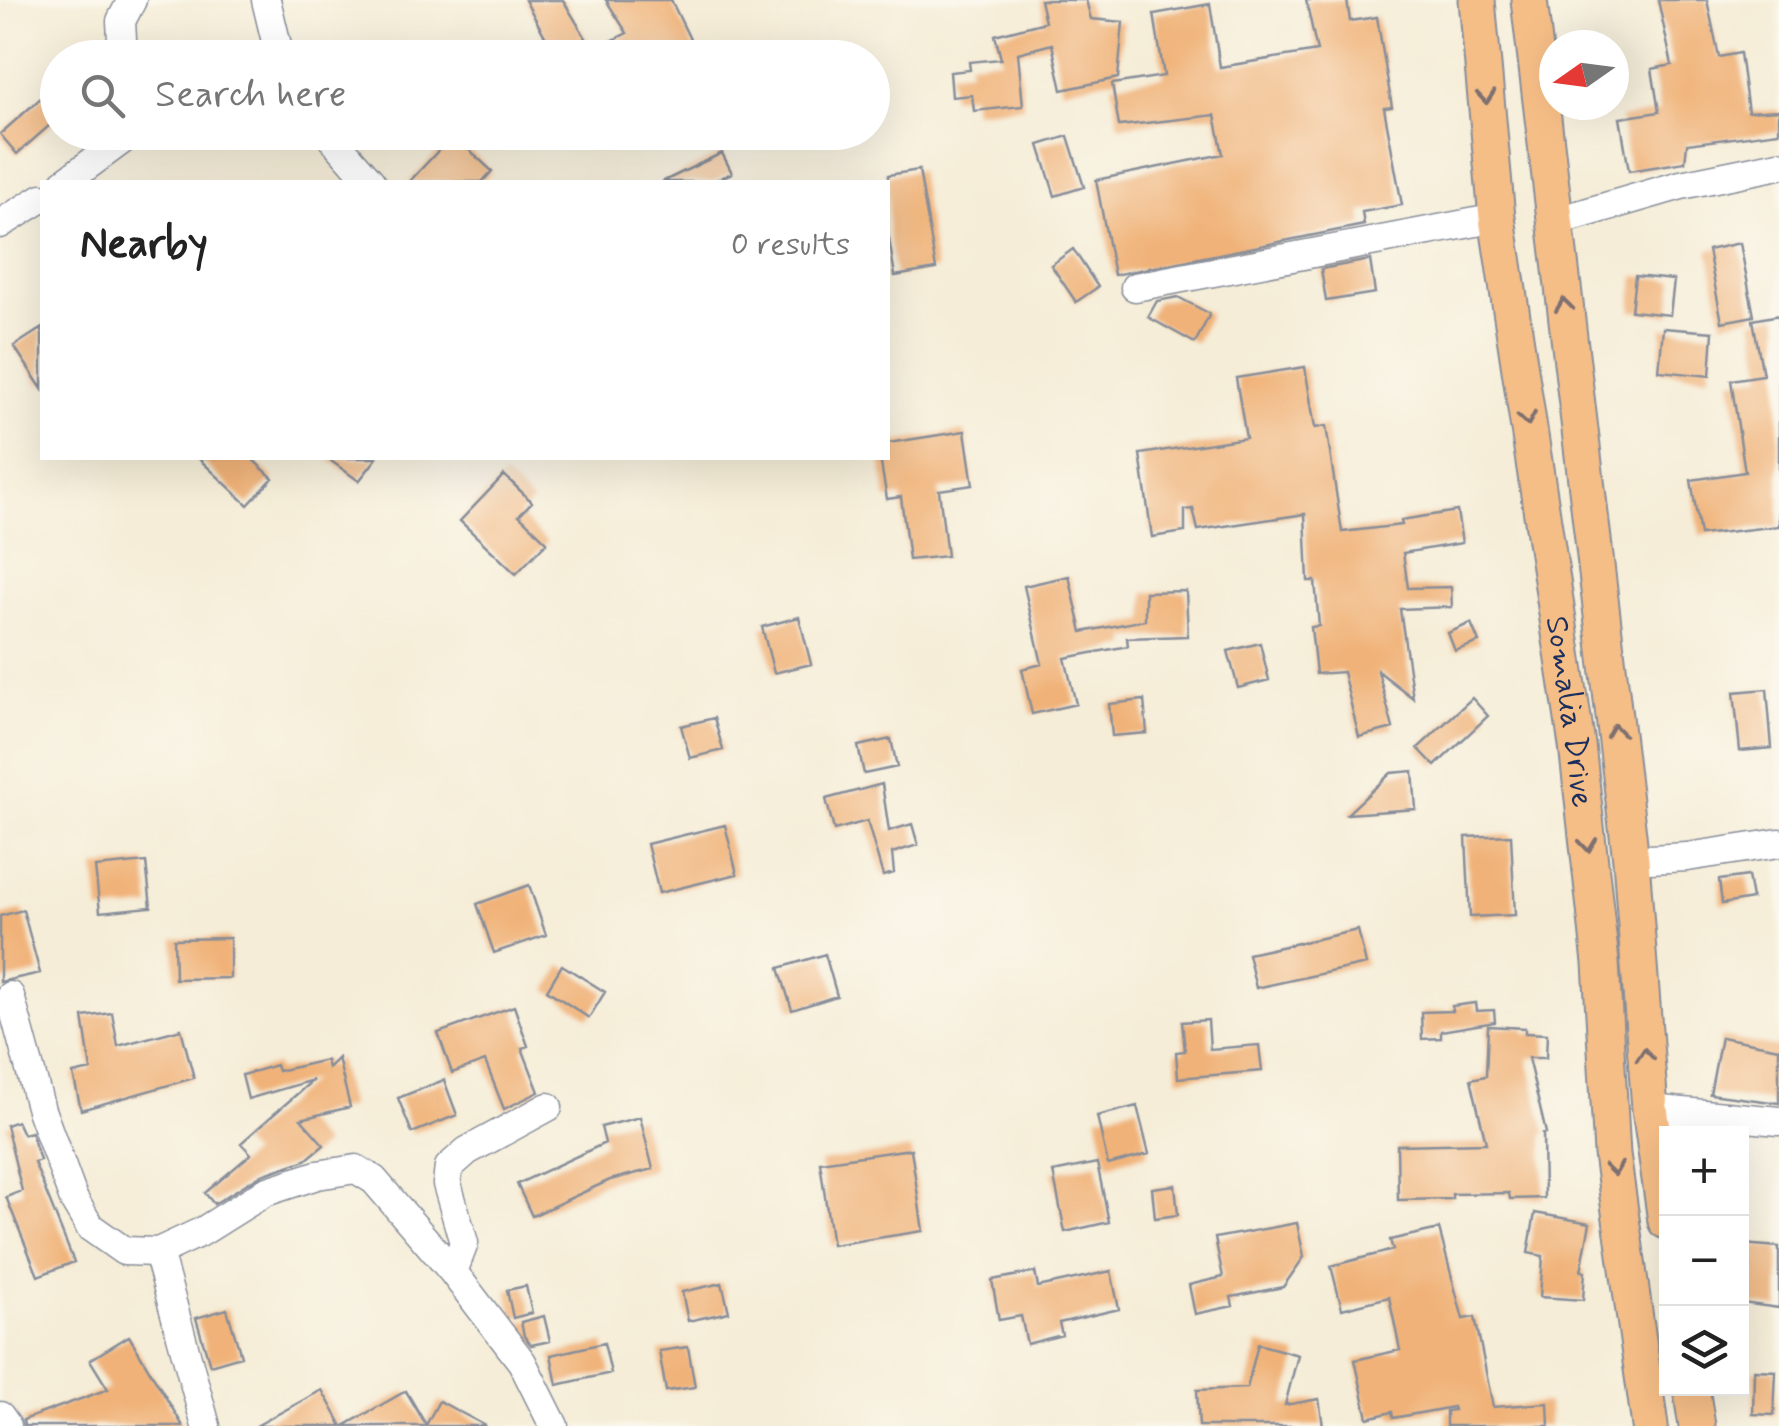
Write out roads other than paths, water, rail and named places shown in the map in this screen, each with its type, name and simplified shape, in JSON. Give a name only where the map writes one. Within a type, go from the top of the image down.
[{"type":"main road","name":"Somalia Drive","points":[[1477,0],[1496,218],[1576,744],[1601,963],[1612,1154],[1650,1426]]},
{"type":"main road","name":"Somalia Drive","points":[[1529,0],[1630,860],[1650,1108],[1665,1216]]},
{"type":"main road","points":[[1693,1396],[1697,1426]]},
{"type":"street","points":[[123,40],[122,20],[132,0]]},
{"type":"street","points":[[266,0],[276,40]]},
{"type":"street","points":[[68,180],[109,150]]},
{"type":"street","points":[[343,150],[369,180]]},
{"type":"street","points":[[1554,222],[1681,186],[1779,165]]},
{"type":"street","points":[[0,224],[40,199]]},
{"type":"street","points":[[1135,287],[1496,218]]},
{"type":"street","points":[[1630,860],[1687,857],[1779,843]]},
{"type":"street","points":[[10,996],[41,1110],[74,1200],[90,1227],[124,1251],[158,1252],[203,1231],[265,1192],[317,1175],[356,1169],[374,1180],[454,1272],[522,1362],[554,1426]]},
{"type":"street","points":[[454,1272],[464,1243],[447,1184],[449,1167],[467,1151],[548,1107]]},
{"type":"street","points":[[1650,1108],[1779,1121]]},
{"type":"street","points":[[158,1252],[206,1426]]},
{"type":"street","points":[[0,1416],[6,1426]]}]
